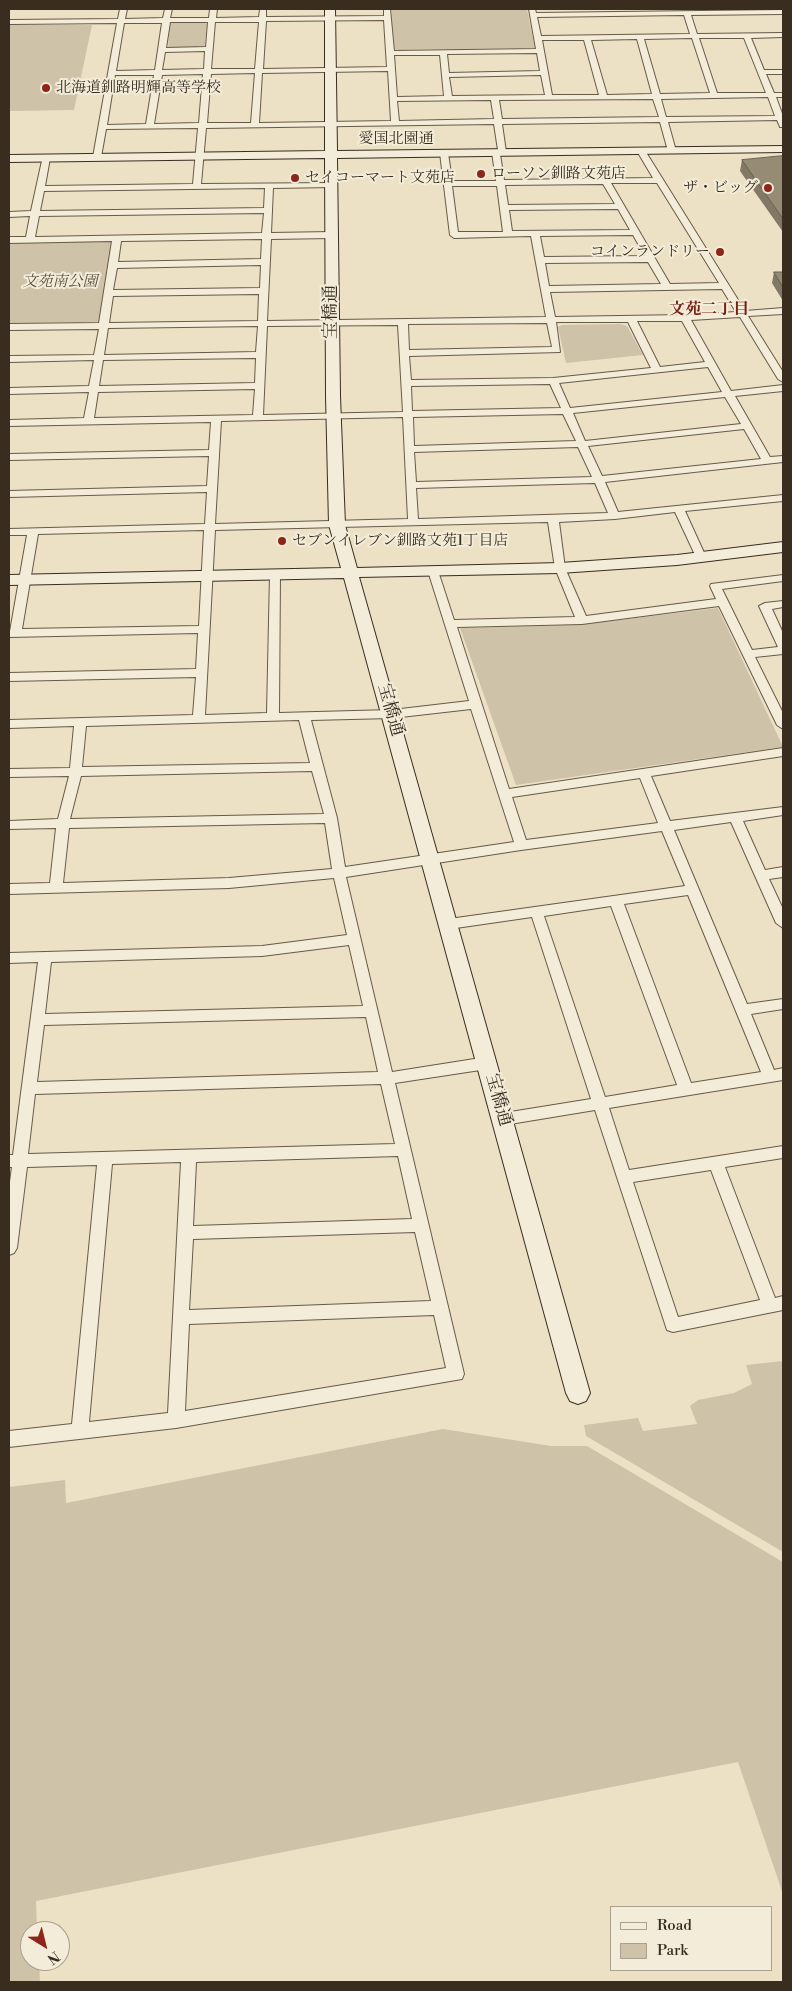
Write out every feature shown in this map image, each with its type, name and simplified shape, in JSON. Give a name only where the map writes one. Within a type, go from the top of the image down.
[{"type":"street","points":[[97,157],[124,9]]},
{"type":"street","points":[[150,126],[168,9]]},
{"type":"street","points":[[197,186],[213,9]]},
{"type":"street","points":[[255,126],[263,9]]},
{"type":"street","points":[[387,9],[395,124]]},
{"type":"street","points":[[548,97],[532,12],[783,12]]},
{"type":"street","points":[[687,13],[714,95]]},
{"type":"street","points":[[9,22],[60,18],[121,20],[262,19],[330,14],[388,18]]},
{"type":"street","name":"宝橋通","points":[[330,14],[332,416],[337,524],[392,714],[430,860],[504,1119],[578,1393]]},
{"type":"street","points":[[537,38],[783,35]]},
{"type":"street","points":[[103,127],[663,120],[782,121],[747,36]]},
{"type":"street","points":[[640,37],[672,151]]},
{"type":"street","points":[[587,38],[604,97]]},
{"type":"street","points":[[162,50],[210,50]]},
{"type":"street","points":[[389,53],[539,51]]},
{"type":"street","points":[[443,52],[448,99]]},
{"type":"street","points":[[112,73],[390,69]]},
{"type":"street","points":[[762,72],[783,72]]},
{"type":"street","points":[[445,74],[544,73]]},
{"type":"street","points":[[393,99],[783,95]]},
{"type":"street","points":[[495,98],[499,123],[500,183],[508,234]]},
{"type":"street","name":"愛国北園通","points":[[9,159],[783,149]]},
{"type":"street","points":[[641,151],[783,379]]},
{"type":"street","points":[[444,153],[454,234],[635,232]]},
{"type":"street","points":[[30,240],[46,158]]},
{"type":"street","points":[[448,184],[660,180]]},
{"type":"street","points":[[606,181],[667,287]]},
{"type":"street","points":[[41,189],[332,185]]},
{"type":"street","points":[[258,418],[269,186]]},
{"type":"street","points":[[504,208],[620,206]]},
{"type":"street","points":[[9,214],[267,210]]},
{"type":"street","points":[[405,353],[557,350],[535,234]]},
{"type":"street","points":[[9,240],[332,235]]},
{"type":"street","points":[[89,421],[117,238]]},
{"type":"street","points":[[540,260],[650,259]]},
{"type":"street","points":[[113,265],[264,262]]},
{"type":"street","points":[[546,289],[725,286]]},
{"type":"street","points":[[108,293],[263,291]]},
{"type":"street","points":[[9,327],[332,325],[685,318],[783,311]]},
{"type":"street","points":[[685,318],[767,461]]},
{"type":"street","points":[[631,319],[657,369]]},
{"type":"street","points":[[403,323],[413,523]]},
{"type":"street","points":[[9,360],[260,355]]},
{"type":"street","points":[[406,383],[553,381],[711,364]]},
{"type":"street","points":[[553,381],[615,516]]},
{"type":"street","points":[[9,390],[259,386]]},
{"type":"street","points":[[9,423],[567,411],[783,388]]},
{"type":"street","points":[[199,719],[200,673],[216,418]]},
{"type":"street","points":[[409,449],[582,444],[748,426]]},
{"type":"street","points":[[9,457],[215,453]]},
{"type":"street","points":[[411,485],[598,480],[783,459]]},
{"type":"street","points":[[9,494],[212,489]]},
{"type":"street","points":[[9,532],[553,520],[679,510],[783,498]]},
{"type":"street","points":[[679,510],[701,557]]},
{"type":"street","points":[[553,520],[560,568],[582,620]]},
{"type":"street","points":[[33,531],[17,580],[12,633],[203,629]]},
{"type":"street","points":[[17,580],[560,568],[701,557],[783,547]]},
{"type":"street","points":[[433,571],[478,704],[521,845]]},
{"type":"street","points":[[273,718],[275,574]]},
{"type":"street","points":[[783,578],[714,586],[748,654],[778,701],[783,725]]},
{"type":"street","points":[[452,624],[582,620],[721,602]]},
{"type":"street","points":[[783,604],[765,606],[783,644]]},
{"type":"street","points":[[748,654],[783,650]]},
{"type":"street","points":[[9,677],[200,673]]},
{"type":"street","points":[[9,724],[392,714],[478,704]]},
{"type":"street","points":[[9,1439],[176,1420],[456,1374],[439,1308],[422,1225],[339,873],[331,818],[304,717]]},
{"type":"street","points":[[56,888],[63,824],[76,771],[80,722]]},
{"type":"street","points":[[506,794],[783,752]]},
{"type":"street","points":[[9,773],[318,766]]},
{"type":"street","points":[[504,1119],[777,1075],[742,1010],[644,773]]},
{"type":"street","points":[[9,889],[229,883],[339,873],[521,845],[783,811]]},
{"type":"street","points":[[9,825],[331,818]]},
{"type":"street","points":[[735,818],[783,923]]},
{"type":"street","points":[[762,875],[783,872]]},
{"type":"street","points":[[449,924],[692,890]]},
{"type":"street","points":[[616,902],[686,1089]]},
{"type":"street","points":[[537,913],[673,1325],[777,1305],[716,1162]]},
{"type":"street","points":[[9,958],[262,951],[355,938]]},
{"type":"street","points":[[9,1248],[15,1161],[29,1088],[45,957]]},
{"type":"street","points":[[742,1010],[783,1004]]},
{"type":"street","points":[[38,1020],[372,1011]]},
{"type":"street","points":[[29,1088],[388,1078],[487,1062]]},
{"type":"street","points":[[15,1161],[403,1150]]},
{"type":"street","points":[[625,1177],[783,1152]]},
{"type":"street","points":[[176,1420],[189,1156]]},
{"type":"street","points":[[80,1431],[105,1158]]},
{"type":"street","points":[[186,1233],[422,1225]]},
{"type":"street","points":[[182,1317],[439,1308]]},
{"type":"green space","points":[[391,9],[527,9],[535,48],[394,49]]},
{"type":"green space","points":[[204,22],[207,24],[205,47],[168,48],[170,23]]},
{"type":"green space","name":"北海道釧路明輝高等学校","points":[[9,25],[92,25],[74,110],[9,111]]},
{"type":"green space","name":"文苑南公園","points":[[9,242],[112,242],[100,321],[9,323]]},
{"type":"green space","points":[[621,324],[627,326],[643,355],[566,363],[558,327],[562,325]]},
{"type":"green space","points":[[718,608],[783,747],[516,785],[460,628],[577,625]]},
{"type":"green space","points":[[783,1361],[783,1552],[586,1436],[584,1425],[638,1418],[643,1431],[697,1424],[690,1406],[698,1400],[734,1393],[752,1384],[746,1365]]},
{"type":"green space","points":[[443,1429],[551,1446],[587,1446],[783,1562],[783,1894],[738,1762],[36,1901],[37,1921],[20,1921],[20,1971],[39,1971],[40,1982],[9,1982],[9,1487],[65,1480],[66,1503]]},
{"type":"building","name":"ザ・ビッグ","points":[[783,156],[783,219],[742,160]]},
{"type":"building","points":[[774,272],[783,272],[783,287]]},
{"type":"place","name":"北海道釧路明輝高等学校","points":[[46,88]]},
{"type":"place","name":"ローソン釧路文苑店","points":[[481,174]]},
{"type":"place","name":"セイコーマート文苑店","points":[[295,178]]},
{"type":"place","name":"ザ・ビッグ","points":[[768,188]]},
{"type":"place","name":"コインランドリー","points":[[720,252]]},
{"type":"place","name":"セブンイレブン釧路文苑1丁目店","points":[[282,541]]},
{"type":"district","name":"文苑二丁目","points":[[709,310]]}]
